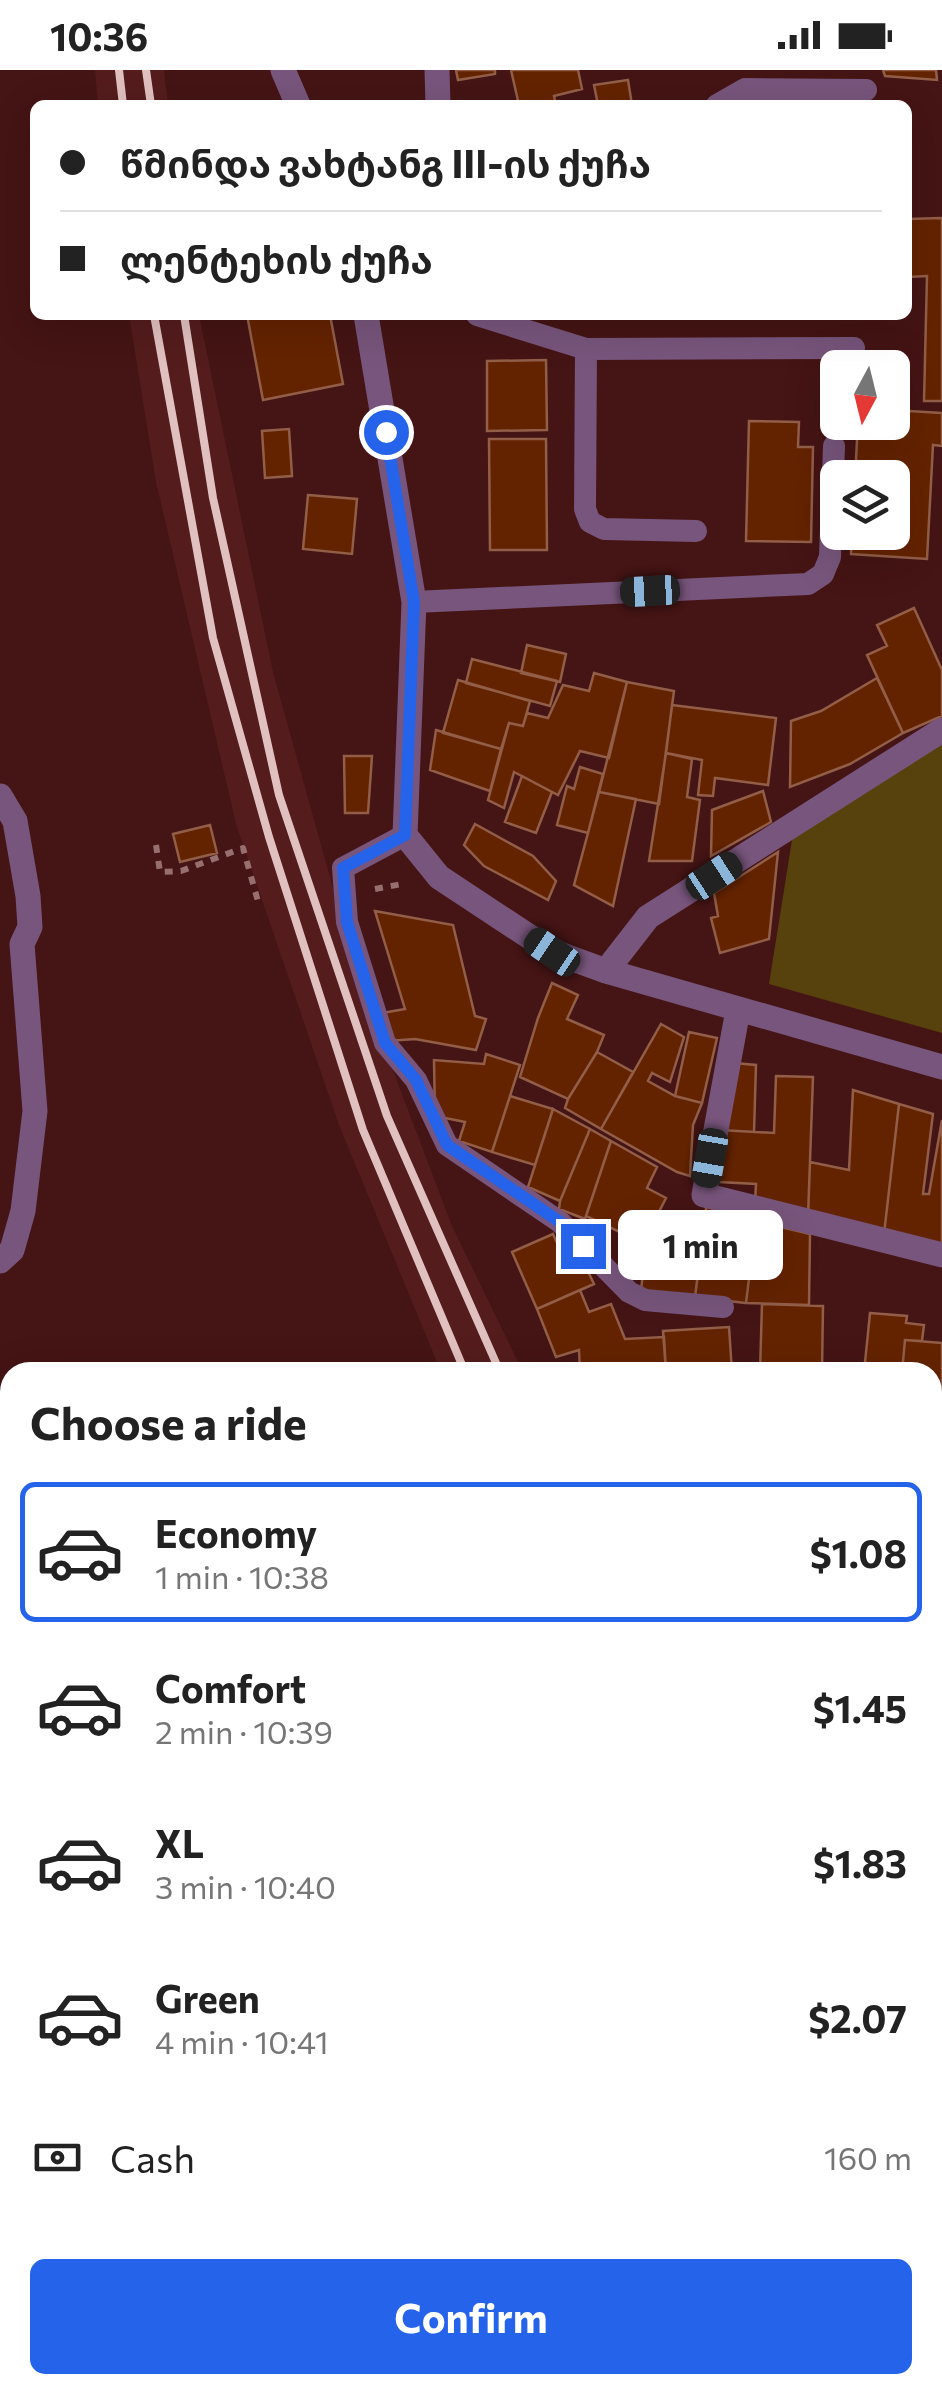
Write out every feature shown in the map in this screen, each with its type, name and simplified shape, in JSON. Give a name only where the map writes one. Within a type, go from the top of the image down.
[{"type":"street","points":[[283,70],[296,100]]},
{"type":"street","points":[[437,70],[438,100]]},
{"type":"street","points":[[367,320],[414,602],[405,835],[439,877],[552,952],[606,972],[942,1068]]},
{"type":"street","points":[[606,972],[648,917],[942,730]]},
{"type":"street","points":[[0,796],[15,821],[28,896],[30,927],[11,947],[35,1111],[23,1212],[12,1250],[0,1262]]},
{"type":"street","points":[[738,1010],[704,1195],[942,1254]]},
{"type":"lane","points":[[726,100],[745,89],[866,90]]},
{"type":"lane","points":[[493,320],[586,349],[854,348]]},
{"type":"lane","points":[[586,349],[585,508],[590,522],[604,529],[696,531]]},
{"type":"lane","points":[[414,602],[808,584],[823,574],[830,557],[834,446]]},
{"type":"lane","points":[[405,835],[343,868],[347,922],[385,1043],[416,1080],[447,1145],[560,1222],[628,1292],[645,1300],[723,1307]]},
{"type":"path","points":[[156,846],[160,872],[182,871],[243,848],[259,905]]},
{"type":"shaded area","points":[[95,70],[164,70],[167,100],[98,100]]},
{"type":"shaded area","points":[[130,320],[200,320],[273,672],[358,978],[452,1226],[518,1362],[437,1362],[339,1125],[236,824],[156,482]]},
{"type":"shaded area","points":[[942,739],[942,1033],[769,984],[792,840]]},
{"type":"building","points":[[456,70],[495,70],[495,74],[458,80]]},
{"type":"building","points":[[511,70],[578,70],[582,89],[554,96],[555,100],[518,100]]},
{"type":"building","points":[[883,70],[936,70],[937,80],[885,76]]},
{"type":"building","points":[[628,80],[631,100],[597,100],[594,85]]},
{"type":"building","points":[[942,218],[942,401],[924,401],[927,276],[912,277],[912,219]]},
{"type":"building","points":[[248,320],[331,320],[343,384],[263,400]]},
{"type":"building","points":[[546,360],[547,430],[487,431],[487,361]]},
{"type":"building","points":[[910,411],[942,413],[942,446],[933,445],[927,559],[851,554],[851,550],[910,550],[910,460],[856,460],[857,440],[910,440]]},
{"type":"building","points":[[749,421],[799,422],[798,447],[813,447],[811,542],[746,541]]},
{"type":"building","points":[[289,429],[292,476],[265,478],[262,431]]},
{"type":"building","points":[[489,439],[546,439],[547,550],[490,550]]},
{"type":"building","points":[[308,495],[357,499],[352,554],[303,549]]},
{"type":"building","points":[[914,608],[942,670],[942,716],[903,733],[867,655],[887,646],[877,625]]},
{"type":"building","points":[[527,645],[566,654],[560,682],[521,673]]},
{"type":"building","points":[[472,659],[557,681],[550,706],[466,683]]},
{"type":"building","points":[[594,673],[627,682],[609,758],[580,751],[558,795],[514,772],[504,808],[488,800],[509,723],[523,726],[527,713],[548,718],[563,685],[589,691]]},
{"type":"building","points":[[877,678],[903,733],[850,764],[790,787],[791,721],[821,711]]},
{"type":"building","points":[[458,680],[530,701],[523,726],[509,723],[501,749],[443,733]]},
{"type":"building","points":[[627,682],[674,691],[659,804],[599,792]]},
{"type":"building","points":[[672,705],[776,718],[768,785],[715,778],[713,796],[698,795],[702,760],[666,753]]},
{"type":"building","points":[[436,730],[501,749],[490,791],[430,770]]},
{"type":"building","points":[[666,753],[692,759],[687,797],[700,800],[692,861],[649,861]]},
{"type":"building","points":[[344,756],[372,756],[368,813],[345,813]]},
{"type":"building","points":[[580,767],[603,774],[588,833],[557,825],[567,786],[574,789]]},
{"type":"building","points":[[522,776],[552,792],[536,833],[505,822]]},
{"type":"building","points":[[763,791],[771,822],[711,856],[712,810]]},
{"type":"building","points":[[599,792],[636,799],[613,906],[574,885]]},
{"type":"building","points":[[475,824],[533,856],[556,881],[548,900],[484,866],[464,845]]},
{"type":"building","points":[[210,825],[217,853],[180,862],[173,834]]},
{"type":"building","points":[[778,852],[769,939],[720,953],[711,918],[718,916],[714,893]]},
{"type":"building","points":[[375,911],[453,925],[475,1016],[486,1019],[476,1050],[415,1039],[388,1041],[382,1013],[405,1009]]},
{"type":"building","points":[[552,983],[578,995],[567,1019],[604,1035],[568,1099],[520,1077]]},
{"type":"building","points":[[661,1024],[684,1037],[670,1082],[652,1073],[648,1081],[675,1096],[702,1103],[693,1125],[690,1176],[601,1129]]},
{"type":"building","points":[[689,1032],[717,1038],[702,1103],[675,1096]]},
{"type":"building","points":[[597,1052],[633,1072],[601,1129],[565,1108]]},
{"type":"building","points":[[486,1054],[520,1065],[492,1152],[459,1141],[465,1122],[435,1116],[434,1060],[484,1064]]},
{"type":"building","points":[[734,1063],[756,1065],[754,1132],[721,1130]]},
{"type":"building","points":[[776,1076],[813,1077],[808,1217],[755,1204],[756,1184],[719,1182],[721,1130],[774,1133]]},
{"type":"building","points":[[853,1090],[899,1104],[884,1234],[808,1217],[810,1162],[849,1170]]},
{"type":"building","points":[[510,1096],[553,1109],[535,1165],[492,1152]]},
{"type":"building","points":[[899,1104],[933,1114],[923,1194],[929,1194],[942,1120],[942,1247],[884,1234]]},
{"type":"building","points":[[553,1109],[590,1129],[560,1201],[528,1187]]},
{"type":"building","points":[[590,1129],[611,1141],[585,1219],[559,1209]]},
{"type":"building","points":[[611,1141],[657,1167],[647,1188],[666,1198],[643,1243],[586,1216]]},
{"type":"building","points":[[707,1201],[757,1213],[746,1303],[695,1297]]},
{"type":"building","points":[[756,1221],[810,1234],[809,1305],[746,1303]]},
{"type":"building","points":[[553,1234],[567,1265],[582,1259],[594,1284],[537,1309],[512,1252]]},
{"type":"building","points":[[659,1247],[701,1252],[695,1297],[641,1291],[643,1272],[656,1274]]},
{"type":"building","points":[[580,1290],[589,1312],[611,1304],[625,1339],[664,1337],[665,1362],[580,1362],[579,1350],[556,1357],[537,1309]]},
{"type":"building","points":[[762,1304],[823,1306],[822,1362],[760,1362]]},
{"type":"building","points":[[870,1313],[907,1316],[906,1323],[924,1325],[922,1341],[905,1340],[903,1362],[865,1362]]},
{"type":"building","points":[[729,1327],[731,1362],[665,1362],[663,1331]]},
{"type":"building","points":[[905,1340],[942,1343],[942,1362],[903,1362]]},
{"type":"railway","points":[[119,70],[122,100]]},
{"type":"railway","points":[[146,70],[150,100]]},
{"type":"railway","points":[[155,320],[213,638],[269,837],[363,1130],[461,1362]]},
{"type":"railway","points":[[185,320],[213,498],[279,795],[387,1116],[496,1362]]},
{"type":"route","points":[[386,432],[414,602],[405,835],[343,868],[347,922],[385,1043],[416,1080],[447,1145],[560,1222],[583,1246]]}]
